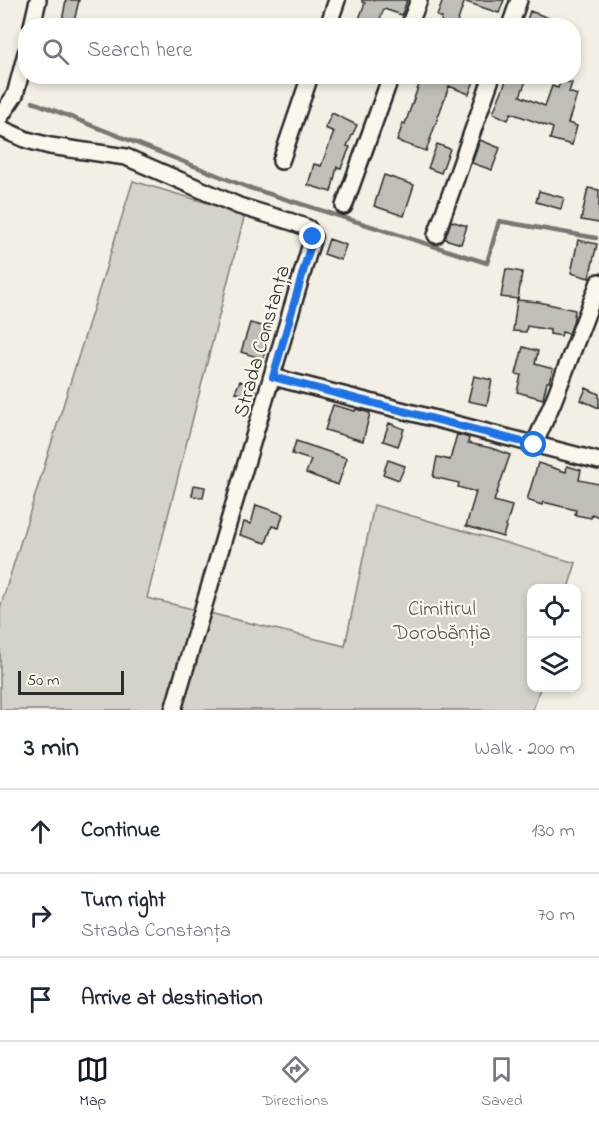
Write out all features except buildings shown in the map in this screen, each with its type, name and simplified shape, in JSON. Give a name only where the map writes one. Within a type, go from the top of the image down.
[{"type":"street","points":[[34,18],[38,0]]},
{"type":"street","points":[[331,18],[337,0]]},
{"type":"street","points":[[412,18],[419,0]]},
{"type":"street","points":[[513,18],[519,0]]},
{"type":"street","points":[[0,117],[15,95],[18,84]]},
{"type":"street","points":[[281,161],[307,84]]},
{"type":"street","points":[[344,206],[388,84]]},
{"type":"street","points":[[436,235],[489,84]]},
{"type":"street","name":"Strada Constanța","points":[[0,128],[27,140],[50,146],[126,157],[239,206],[308,228],[313,237],[173,710]]},
{"type":"street","points":[[534,445],[599,282]]},
{"type":"street","points":[[273,377],[599,461]]},
{"type":"green space","name":"Cimitirul Dorobănția","points":[[133,181],[245,214],[147,598],[345,646],[374,505],[576,563],[569,584],[527,584],[527,692],[539,692],[533,710],[0,710],[0,608]]},
{"type":"waterway","points":[[33,102],[247,187],[487,263],[499,221],[596,238]]},
{"type":"route","points":[[313,237],[273,377],[534,445]]}]
